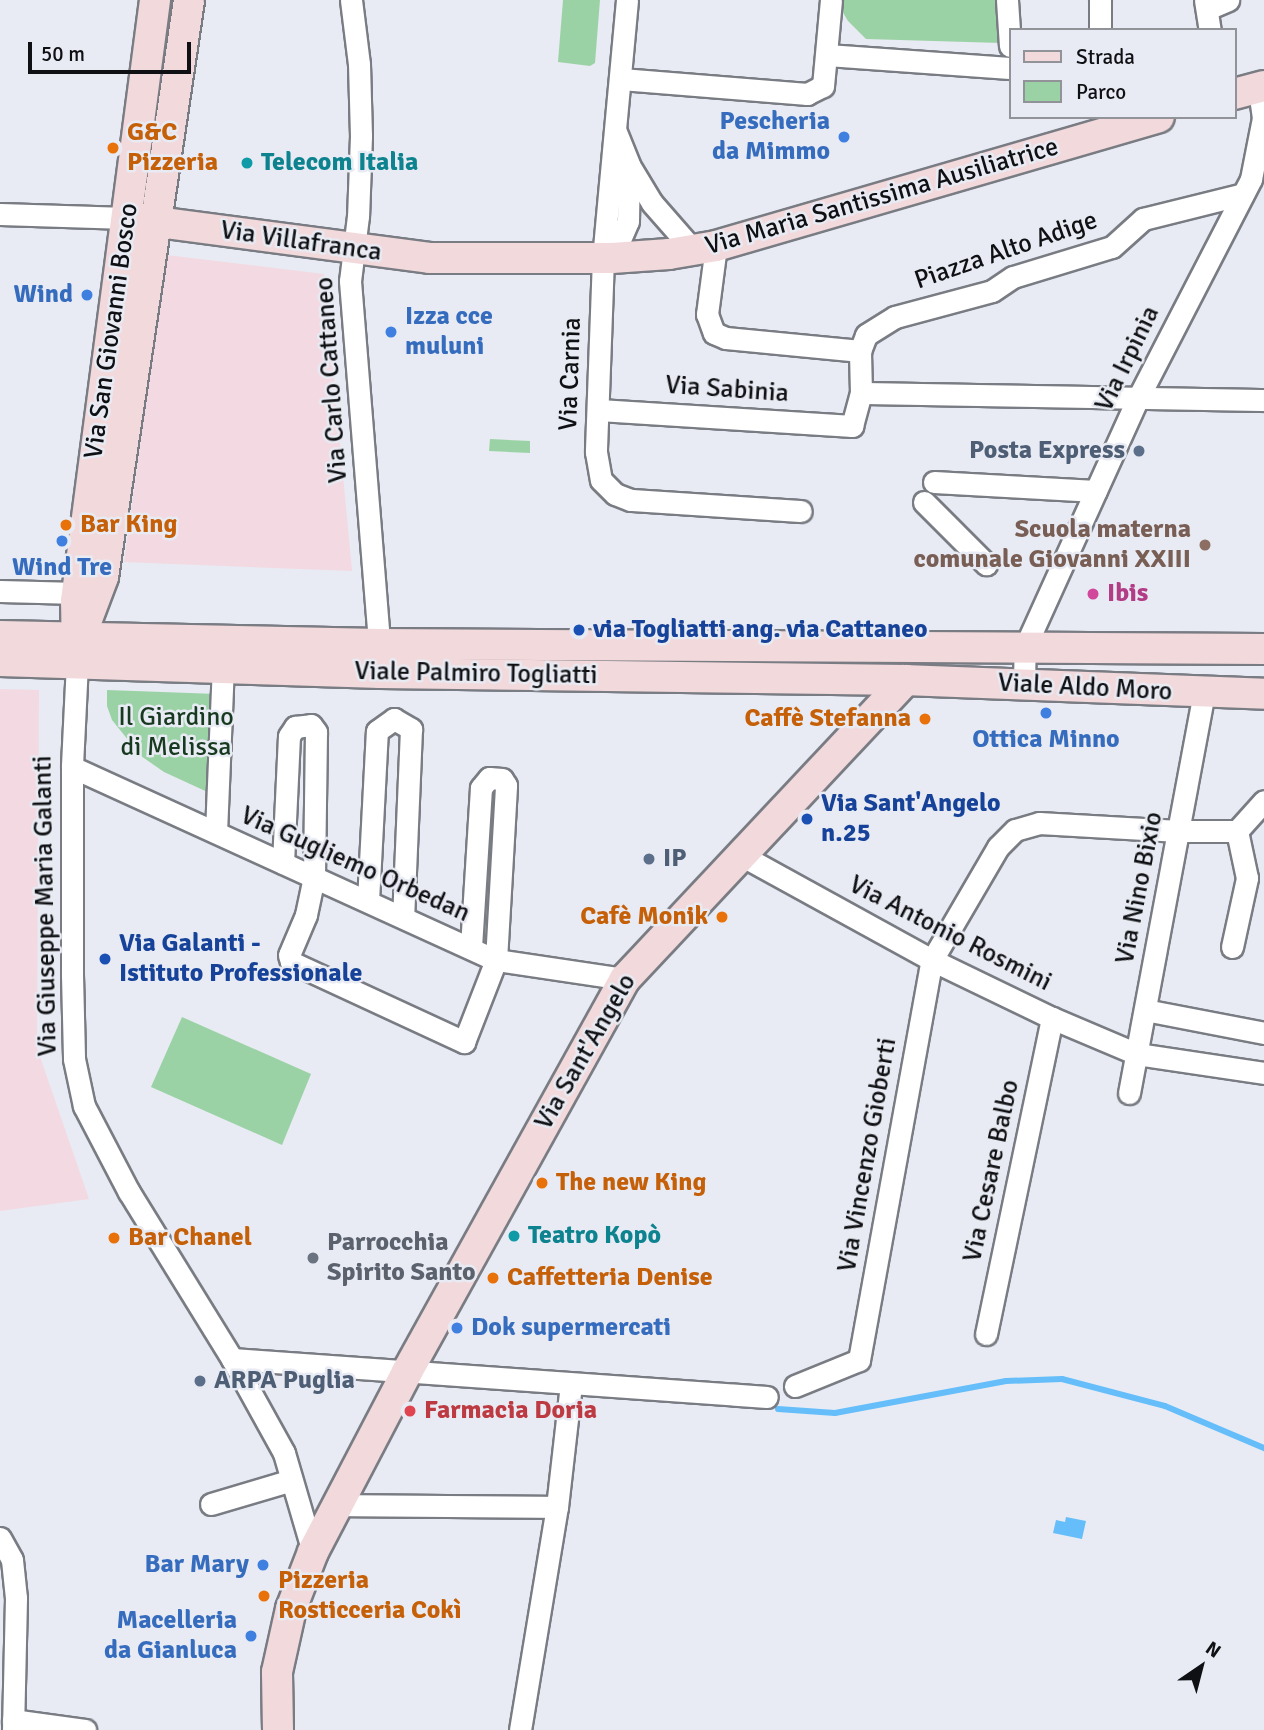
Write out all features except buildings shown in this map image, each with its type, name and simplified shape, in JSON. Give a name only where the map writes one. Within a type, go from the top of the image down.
[{"type":"street","name":"Via San Giovanni Bosco","points":[[141,220],[155,0]]},
{"type":"street","name":"Via San Giovanni Bosco","points":[[78,651],[78,593],[141,220],[189,0]]},
{"type":"street","name":"Via Carlo Cattaneo","points":[[351,0],[359,64],[361,136],[350,281],[380,659]]},
{"type":"street","name":"Via Carnia","points":[[627,0],[607,258],[597,463],[601,480],[608,488],[631,500],[801,511]]},
{"type":"street","points":[[621,79],[807,94],[823,86],[831,0]]},
{"type":"street","points":[[1007,0],[1009,31]]},
{"type":"street","points":[[1100,0],[1100,28]]},
{"type":"street","points":[[1208,13],[1228,0]]},
{"type":"street","points":[[827,55],[1009,68]]},
{"type":"street","name":"Via Irpinia","points":[[1024,686],[1026,647],[1137,400],[1253,180],[1263,118],[1253,89]]},
{"type":"street","name":"Via Maria Santissima Ausiliatrice","points":[[607,258],[705,248],[1104,126],[1146,119]]},
{"type":"street","points":[[616,132],[629,165],[652,203],[705,248],[708,314],[714,333],[726,338],[863,343],[861,393],[1137,400],[1264,400]]},
{"type":"street","points":[[607,258],[628,221],[629,165]]},
{"type":"street","name":"Piazza Alto Adige","points":[[863,343],[895,317],[992,291],[1013,277],[1112,247],[1143,219],[1253,180]]},
{"type":"street","name":"Via Villafranca","points":[[0,214],[141,220],[429,258],[607,258]]},
{"type":"street","points":[[78,651],[103,577],[141,220]]},
{"type":"street","name":"Via Sabinia","points":[[599,410],[852,426],[861,393]]},
{"type":"street","points":[[934,482],[1096,491]]},
{"type":"street","points":[[924,502],[986,564]]},
{"type":"street","points":[[0,591],[78,593]]},
{"type":"street","name":"Viale Palmiro Togliatti","points":[[0,636],[78,651],[223,668],[380,659],[936,646],[1026,647]]},
{"type":"street","points":[[906,680],[936,646]]},
{"type":"street","name":"Viale Aldo Moro","points":[[1026,647],[1264,649]]},
{"type":"street","name":"Viale Palmiro Togliatti","points":[[0,661],[78,651],[380,659],[906,680]]},
{"type":"street","name":"Via Giuseppe Maria Galanti","points":[[78,651],[72,767],[74,1059],[84,1106],[129,1192],[232,1359],[284,1452],[313,1552]]},
{"type":"street","points":[[216,832],[223,668]]},
{"type":"street","name":"Viale Aldo Moro","points":[[906,680],[1264,694]]},
{"type":"street","name":"Via Sant'Angelo","points":[[278,1730],[277,1672],[291,1608],[313,1552],[407,1371],[625,979],[906,680]]},
{"type":"street","name":"Via Nino Bixio","points":[[1129,1093],[1204,693]]},
{"type":"street","points":[[368,901],[377,731],[394,719],[411,729],[403,917]]},
{"type":"street","points":[[283,863],[289,736],[295,727],[311,725],[316,732],[314,877],[306,915],[289,956],[295,966],[464,1042],[496,960],[506,785],[495,777],[485,781],[481,788],[471,948]]},
{"type":"street","name":"Via Gugliemo Orbedan","points":[[72,767],[496,960],[625,979]]},
{"type":"street","points":[[1232,947],[1247,878],[1237,831],[1264,800]]},
{"type":"street","name":"Via Vincenzo Gioberti","points":[[794,1386],[859,1360],[932,960],[998,847],[1015,830],[1039,823],[1179,831],[1237,831]]},
{"type":"street","name":"Via Antonio Rosmini","points":[[741,855],[932,960],[1052,1018],[1138,1054],[1264,1073]]},
{"type":"street","points":[[1146,1010],[1264,1033]]},
{"type":"street","name":"Via Cesare Balbo","points":[[986,1334],[1052,1018]]},
{"type":"street","points":[[232,1359],[766,1397]]},
{"type":"street","points":[[520,1730],[557,1507],[571,1384]]},
{"type":"street","points":[[211,1504],[292,1480]]},
{"type":"street","points":[[337,1505],[557,1507]]},
{"type":"street","points":[[0,1538],[12,1560],[16,1598],[13,1725],[85,1730]]},
{"type":"shaded area","points":[[166,255],[324,274],[352,571],[124,562]]},
{"type":"shaded area","points":[[0,689],[39,690],[37,1048],[89,1199],[0,1211]]},
{"type":"green space","points":[[563,0],[600,0],[595,63],[590,66],[558,62]]},
{"type":"green space","points":[[843,0],[1000,0],[1001,43],[866,39],[842,11]]},
{"type":"green space","points":[[490,439],[530,441],[530,453],[489,451]]},
{"type":"green space","name":"Il Giardino di Melissa","points":[[107,690],[217,694],[214,795],[164,772],[141,756],[112,720],[107,706]]},
{"type":"green space","points":[[182,1017],[311,1074],[282,1145],[151,1087]]},
{"type":"water","points":[[1066,1517],[1086,1521],[1082,1539],[1053,1533],[1056,1520],[1065,1522]]},
{"type":"waterway","points":[[778,1409],[835,1413],[1006,1381],[1062,1379],[1165,1406],[1264,1448]]},
{"type":"place","name":"Pescheria da Mimmo","points":[[844,137]]},
{"type":"place","name":"G&C Pizzeria","points":[[113,148]]},
{"type":"place","name":"Telecom Italia","points":[[247,163]]},
{"type":"place","name":"Wind","points":[[87,295]]},
{"type":"place","name":"Izza cce muluni","points":[[391,332]]},
{"type":"place","name":"Posta Express","points":[[1139,451]]},
{"type":"place","name":"Bar King","points":[[66,525]]},
{"type":"place","name":"Wind Tre","points":[[62,541]]},
{"type":"place","name":"Scuola materna comunale Giovanni XXIII","points":[[1205,545]]},
{"type":"place","name":"Ibis","points":[[1093,594]]},
{"type":"place","name":"via Togliatti ang. via Cattaneo","points":[[579,630]]},
{"type":"place","name":"Ottica Minno","points":[[1046,713]]},
{"type":"place","name":"Caffè Stefanna","points":[[925,719]]},
{"type":"place","name":"Via Sant'Angelo n.25","points":[[807,819]]},
{"type":"place","name":"IP","points":[[649,859]]},
{"type":"place","name":"Cafè Monik","points":[[722,917]]},
{"type":"place","name":"Via Galanti - Istituto Professionale","points":[[105,959]]},
{"type":"place","name":"The new King","points":[[542,1183]]},
{"type":"place","name":"Teatro Kopò","points":[[514,1236]]},
{"type":"place","name":"Bar Chanel","points":[[114,1238]]},
{"type":"place","name":"Parrocchia Spirito Santo","points":[[313,1258]]},
{"type":"place","name":"Caffetteria Denise","points":[[493,1278]]},
{"type":"place","name":"Dok supermercati","points":[[457,1328]]},
{"type":"place","name":"ARPA Puglia","points":[[200,1381]]},
{"type":"place","name":"Farmacia Doria","points":[[410,1411]]},
{"type":"place","name":"Bar Mary","points":[[263,1565]]},
{"type":"place","name":"Pizzeria Rosticceria Cokì","points":[[264,1596]]},
{"type":"place","name":"Macelleria da Gianluca","points":[[251,1636]]}]
